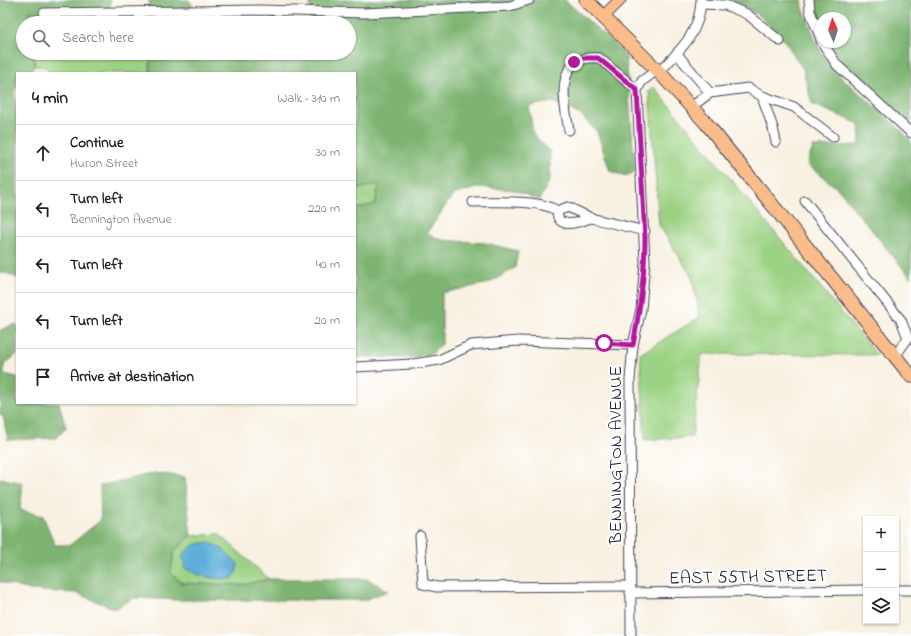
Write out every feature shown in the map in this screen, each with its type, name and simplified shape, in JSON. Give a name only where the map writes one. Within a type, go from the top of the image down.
[{"type":"highway","points":[[586,0],[604,16],[658,71],[691,107],[911,376]]},
{"type":"main road","points":[[604,16],[620,0]]},
{"type":"street","points":[[44,13],[260,10],[365,13],[510,6],[528,0]]},
{"type":"street","points":[[809,0],[810,11],[815,24]]},
{"type":"street","points":[[569,130],[565,110],[564,89],[569,68],[574,62],[582,58],[598,58],[637,90],[642,81],[658,71],[686,44],[698,23],[701,2],[725,5],[746,14],[780,41]]},
{"type":"street","points":[[139,12],[139,16]]},
{"type":"street","points":[[826,48],[837,65],[911,133]]},
{"type":"street","points":[[677,54],[710,93]]},
{"type":"street","points":[[691,107],[710,93],[748,88],[762,96],[794,107],[833,137]]},
{"type":"street","name":"BENNINGTON AVENUE","points":[[631,636],[630,380],[633,345],[641,309],[645,262],[645,231],[637,90]]},
{"type":"street","points":[[762,96],[773,128],[776,142]]},
{"type":"street","points":[[473,202],[501,201],[550,206],[557,211],[557,216],[561,222],[569,224],[591,218]]},
{"type":"street","points":[[805,201],[901,320],[908,338],[895,356]]},
{"type":"street","points":[[557,211],[568,207],[591,218],[645,231]]},
{"type":"street","points":[[356,367],[413,364],[440,360],[471,344],[519,341],[633,345]]},
{"type":"street","name":"EAST 55TH STREET","points":[[420,536],[423,584],[437,587],[630,590],[863,590]]},
{"type":"street","points":[[899,590],[911,590]]},
{"type":"green space","points":[[0,0],[110,0],[110,12],[28,12],[28,16],[16,16],[16,60],[34,60],[35,66],[29,72],[16,72],[16,88],[14,91],[16,110],[16,278],[6,273],[0,273]]},
{"type":"green space","points":[[149,0],[189,0],[200,16],[149,16]]},
{"type":"green space","points":[[310,0],[565,0],[609,39],[626,57],[635,172],[625,176],[610,171],[597,132],[581,115],[553,102],[529,106],[533,134],[550,151],[550,180],[539,200],[515,190],[479,187],[453,195],[427,233],[441,240],[485,243],[518,251],[515,268],[489,283],[442,293],[442,344],[433,353],[412,358],[356,357],[356,209],[375,204],[379,184],[356,190],[356,72],[150,72],[150,60],[356,60],[356,16],[311,16]]},
{"type":"green space","points":[[710,0],[802,0],[803,8],[815,39],[815,48],[819,48],[831,68],[899,128],[911,141],[911,278],[838,189],[807,164],[813,147],[860,145],[859,124],[812,104],[803,69],[786,43],[759,15],[731,2]]},
{"type":"green space","points":[[814,0],[911,0],[911,124],[843,64],[831,48],[851,48],[851,12],[816,12]]},
{"type":"green space","points":[[27,12],[149,12],[149,16],[28,16]]},
{"type":"green space","points":[[34,60],[150,60],[150,72],[49,72],[46,67],[35,66]]},
{"type":"green space","points":[[654,87],[877,355],[702,354],[692,437],[645,440],[640,354],[700,317],[692,277],[659,225],[649,91]]},
{"type":"green space","points":[[379,184],[375,204],[356,209],[356,190]]},
{"type":"green space","points":[[16,324],[16,355],[4,365],[4,374],[16,377],[16,404],[59,404],[66,428],[56,438],[8,440],[3,416],[0,415],[0,330]]},
{"type":"green space","points":[[154,473],[185,477],[191,536],[174,551],[171,573],[182,583],[242,585],[269,579],[368,579],[388,591],[364,600],[179,600],[133,598],[115,609],[76,593],[30,590],[0,582],[0,478],[23,483],[20,510],[43,516],[55,545],[70,545],[101,520],[100,486]]},
{"type":"green space","points":[[219,534],[269,579],[242,585],[182,583],[171,573],[174,551],[191,536]]},
{"type":"water","points":[[209,542],[224,550],[238,564],[236,573],[232,579],[207,577],[184,568],[183,555],[193,545]]},
{"type":"route","points":[[574,62],[582,58],[598,58],[637,90],[637,117],[645,238],[645,262],[641,309],[633,345],[604,343]]}]
